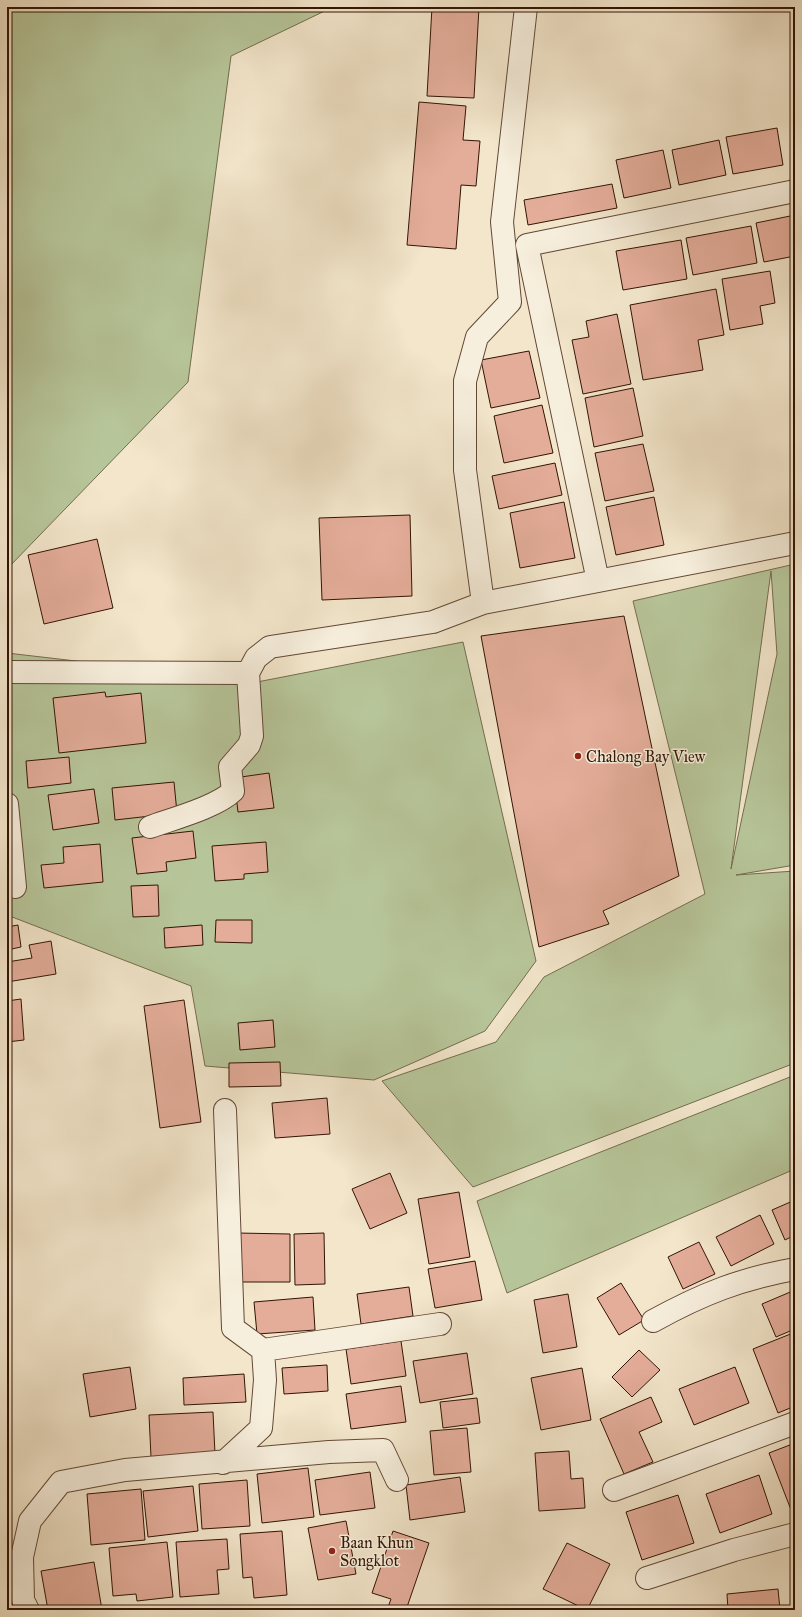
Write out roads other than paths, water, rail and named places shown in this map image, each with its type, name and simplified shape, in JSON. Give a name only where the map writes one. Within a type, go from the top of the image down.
[{"type":"street","points":[[484,603],[465,470],[465,381],[477,337],[510,302],[502,222],[526,7]]},
{"type":"street","points":[[598,581],[527,245],[795,191]]},
{"type":"street","points":[[150,827],[217,802],[228,796],[233,791],[230,767],[249,745],[252,736],[248,673],[256,658],[270,647],[433,622],[484,603],[795,543]]},
{"type":"street","points":[[7,672],[248,673]]},
{"type":"street","points":[[7,804],[15,887]]},
{"type":"street","points":[[225,1110],[233,1328],[263,1350],[440,1324]]},
{"type":"street","points":[[653,1321],[692,1300],[738,1281],[795,1269]]},
{"type":"street","points":[[223,1463],[261,1428],[265,1380],[263,1350]]},
{"type":"street","points":[[614,1490],[795,1423]]},
{"type":"street","points":[[28,1610],[22,1600],[22,1557],[30,1520],[61,1482],[125,1470],[223,1463],[329,1452],[383,1450],[397,1480]]},
{"type":"street","points":[[647,1578],[734,1550],[795,1534]]},
{"type":"place","name":"Chalong Bay View","points":[[578,756]]},
{"type":"place","name":"Baan Khun Songklot","points":[[332,1551]]}]
